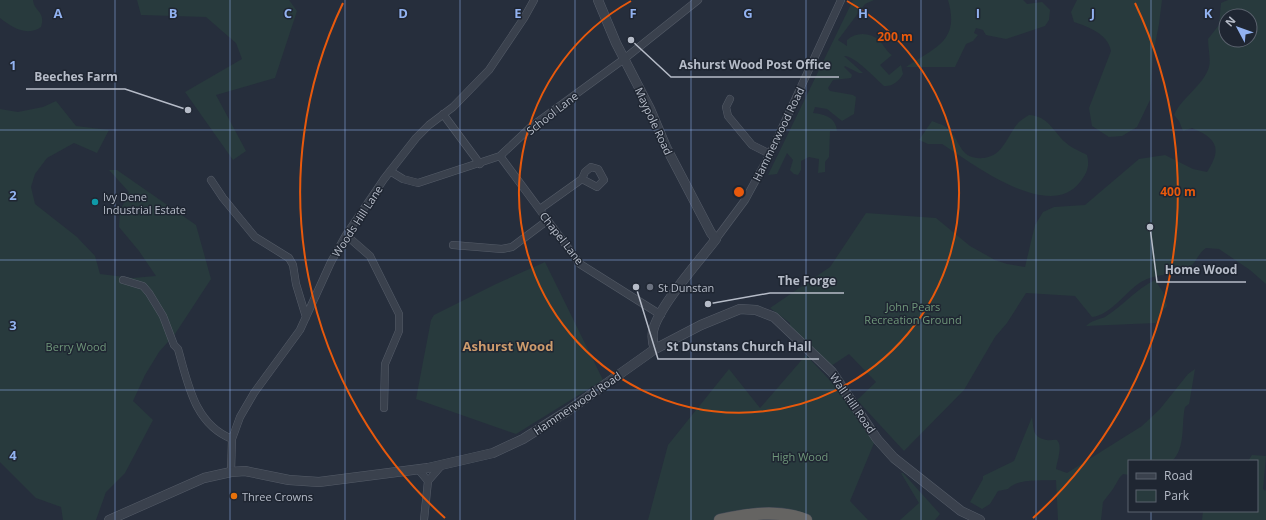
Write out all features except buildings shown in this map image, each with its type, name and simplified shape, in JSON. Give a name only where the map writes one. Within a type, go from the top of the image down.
[{"type":"highway","points":[[720,520],[753,513],[792,515],[806,520]]},
{"type":"street","name":"Woods Hill Lane","points":[[230,472],[232,439],[240,417],[254,393],[287,350],[306,318],[331,262],[346,235],[390,171],[416,138],[453,107],[489,70],[524,18],[534,0]]},
{"type":"street","name":"Maypole Road","points":[[598,0],[624,59],[650,109],[666,147],[711,233],[716,239]]},
{"type":"street","name":"School Lane","points":[[390,171],[403,179],[418,183],[480,164],[500,156],[532,126],[624,59],[698,0]]},
{"type":"street","name":"Hammerwood Road","points":[[108,520],[204,478],[230,472],[245,471],[289,480],[319,482],[440,466],[493,453],[523,439],[569,410],[655,349],[653,344],[653,331],[660,315],[686,276],[745,200],[770,154],[841,0]]},
{"type":"street","points":[[730,99],[726,107],[728,116],[752,145],[770,154]]},
{"type":"street","points":[[443,114],[480,164]]},
{"type":"street","name":"Chapel Lane","points":[[500,156],[580,264],[660,315]]},
{"type":"street","points":[[540,209],[582,179]]},
{"type":"street","points":[[211,180],[223,198],[255,237],[289,258],[293,265],[296,284],[306,318]]},
{"type":"street","points":[[453,245],[502,249],[512,247],[548,220]]},
{"type":"street","points":[[346,235],[370,256],[399,314],[399,331],[385,364],[384,408]]},
{"type":"street","points":[[123,280],[143,286],[149,293],[163,316],[174,345],[178,349],[194,403],[202,415],[221,435],[232,439]]},
{"type":"street","name":"Wall Hill Road","points":[[655,349],[701,324],[731,311],[740,309],[765,312],[774,317],[832,372],[877,439],[894,458],[961,512],[980,520]]},
{"type":"street","points":[[424,520],[428,481],[440,466]]},
{"type":"street","points":[[418,469],[428,481]]},
{"type":"green space","points":[[0,0],[33,0],[35,7],[42,18],[41,27],[35,30],[25,31],[9,25],[0,18]]},
{"type":"green space","points":[[137,0],[289,0],[297,11],[275,78],[216,95],[246,151],[233,160],[185,92],[242,59],[236,43],[206,17],[141,15]]},
{"type":"green space","points":[[853,0],[874,0],[865,4],[838,40],[847,46],[847,40],[858,34],[867,34],[875,37],[892,55],[880,65],[889,75],[901,65],[903,74],[895,83],[890,86],[884,86],[859,63],[844,56],[863,73],[859,73],[845,66],[844,67],[852,75],[851,78],[833,80],[828,88],[830,91],[853,95],[856,97],[854,114],[842,121],[827,109],[815,107],[813,113],[822,114],[832,120],[835,123],[837,131],[830,131],[829,157],[825,162],[825,172],[818,173],[819,159],[809,157],[801,161],[801,170],[798,175],[794,174],[790,170],[793,160],[787,153],[777,174],[768,175]]},
{"type":"green space","points":[[948,0],[1023,0],[1027,4],[1042,2],[1050,10],[1049,20],[1045,26],[1006,39],[986,35],[983,30],[976,28],[974,33],[978,35],[973,41],[966,44],[955,67],[906,67],[936,48],[948,34],[951,25],[951,14]]},
{"type":"green space","points":[[1077,0],[1162,0],[1153,55],[1150,100],[1137,127],[1122,136],[1109,137],[1092,126],[1089,108],[1111,51],[1106,40],[1097,32],[1074,22],[1071,12]]},
{"type":"green space","name":"John Pears Recreation Ground","points":[[1228,0],[1266,0],[1266,284],[1250,270],[1219,249],[1206,248],[1188,268],[1182,271],[1146,279],[1135,286],[1112,308],[1092,317],[1075,296],[1026,293],[1007,323],[995,337],[964,390],[904,451],[857,400],[876,382],[849,354],[831,366],[790,329],[790,323],[770,308],[830,267],[866,213],[936,218],[970,246],[995,260],[1025,267],[1035,225],[1043,212],[1054,207],[1085,205],[1139,159],[1165,155],[1193,169],[1207,172],[1212,164],[1216,150],[1212,140],[1192,128],[1183,131],[1179,121],[1174,115],[1206,74],[1210,64],[1208,39],[1218,26],[1218,48],[1258,48],[1258,8],[1221,8],[1221,3]]},
{"type":"green space","name":"Berry Wood","points":[[56,101],[76,126],[109,130],[97,153],[74,143],[47,158],[35,174],[31,187],[35,204],[77,237],[95,256],[100,274],[133,278],[156,276],[139,251],[119,227],[120,211],[129,192],[109,170],[117,170],[196,225],[211,279],[175,334],[159,352],[145,375],[133,401],[153,420],[125,473],[106,492],[96,520],[63,520],[61,507],[36,498],[0,462],[0,109],[18,112],[43,107]]},
{"type":"green space","points":[[1029,115],[1036,116],[1046,121],[1067,144],[1087,155],[1088,166],[1084,176],[1080,182],[1066,193],[1050,196],[1031,193],[1011,186],[972,164],[942,144],[928,144],[919,140],[932,121],[946,127],[955,137],[964,152],[969,156],[984,158],[991,156],[1001,149],[1019,122]]},
{"type":"green space","points":[[545,262],[603,380],[516,434],[416,399],[431,320],[434,315],[496,284]]},
{"type":"green space","points":[[1155,280],[1163,292],[1167,306],[1161,313],[1156,323],[1086,326],[1093,321],[1105,317],[1142,288]]},
{"type":"green space","name":"High Wood","points":[[806,355],[841,392],[874,443],[850,501],[868,520],[648,520],[668,445],[729,369],[760,408]]},
{"type":"green space","points":[[1195,369],[1189,404],[1185,407],[1181,443],[1176,456],[1173,460],[1128,460],[1128,475],[1123,474],[1120,477],[1103,502],[1101,520],[1058,520],[1056,480],[1017,483],[1008,489],[998,491],[990,504],[982,509],[970,502],[983,479],[983,476],[1014,461],[1032,417],[1036,435],[1042,439],[1057,440],[1059,443],[1060,450],[1056,469],[1067,473],[1142,426],[1160,409],[1188,374]]},
{"type":"green space","points":[[1252,455],[1266,456],[1263,489],[1265,491],[1266,489],[1266,520],[1202,520],[1203,512],[1258,512],[1258,460],[1249,460]]},
{"type":"green space","points":[[901,473],[903,473],[940,514],[935,520],[900,520],[919,503]]},
{"type":"place","name":"Ashurst Wood Post Office","points":[[631,40]]},
{"type":"place","name":"Beeches Farm","points":[[188,110]]},
{"type":"place","name":"Ivy Dene Industrial Estate","points":[[95,202]]},
{"type":"place","name":"Home Wood","points":[[1150,227]]},
{"type":"place","name":"St Dunstans Church Hall","points":[[636,287]]},
{"type":"place","name":"St Dunstan","points":[[650,287]]},
{"type":"place","name":"The Forge","points":[[708,304]]},
{"type":"place","name":"Three Crowns","points":[[234,496]]},
{"type":"district","name":"Ashurst Wood","points":[[508,346]]}]
